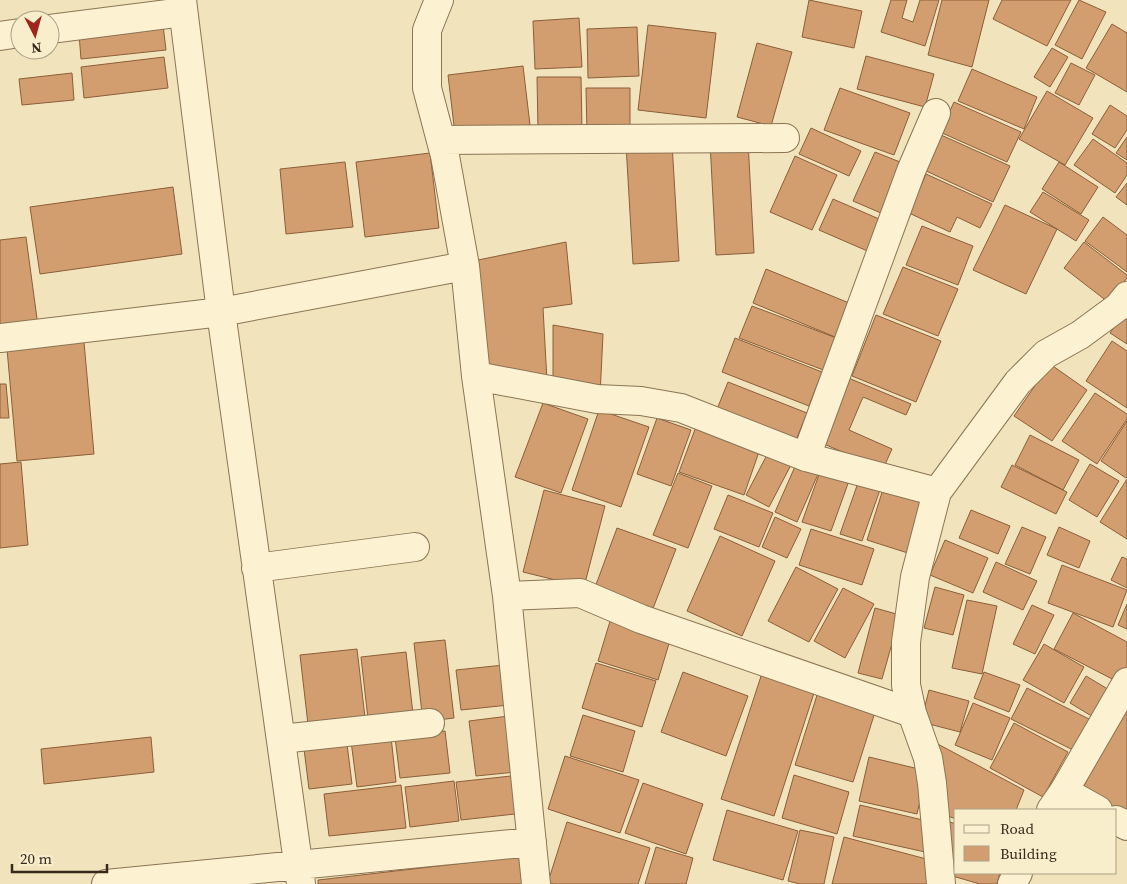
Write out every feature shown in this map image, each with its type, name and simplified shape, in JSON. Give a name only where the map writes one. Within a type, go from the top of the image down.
[{"type":"street","points":[[439,0],[427,30],[427,88],[441,140],[465,266],[476,376],[506,596],[536,884]]},
{"type":"street","points":[[60,27],[182,6],[221,312],[299,874]]},
{"type":"street","points":[[806,456],[911,171],[936,113]]},
{"type":"street","points":[[441,140],[785,138]]},
{"type":"street","points":[[0,338],[221,312],[465,266]]},
{"type":"street","points":[[941,884],[928,758],[912,712],[906,685],[906,642],[915,577],[938,492],[1018,382],[1046,354],[1080,334],[1124,304]]},
{"type":"street","points":[[476,376],[597,399],[641,401],[681,408],[806,456],[938,492]]},
{"type":"street","points":[[256,568],[415,547]]},
{"type":"street","points":[[506,596],[580,593],[641,619],[912,712]]},
{"type":"street","points":[[1093,809],[1057,801],[1127,682]]},
{"type":"street","points":[[281,739],[430,723]]},
{"type":"street","points":[[106,884],[299,874],[532,842]]},
{"type":"building","points":[[809,0],[862,11],[854,48],[802,37]]},
{"type":"building","points":[[891,0],[907,0],[902,18],[913,22],[920,0],[939,0],[925,46],[881,32]]},
{"type":"building","points":[[942,0],[989,0],[972,67],[928,55]]},
{"type":"building","points":[[1002,0],[1071,0],[1047,46],[993,19]]},
{"type":"building","points":[[1079,0],[1106,12],[1082,59],[1055,45]]},
{"type":"building","points":[[579,18],[582,67],[535,69],[533,21]]},
{"type":"building","points":[[1112,24],[1127,33],[1127,92],[1086,68]]},
{"type":"building","points":[[163,25],[166,50],[81,59],[79,34]]},
{"type":"building","points":[[648,25],[716,33],[706,118],[638,110]]},
{"type":"building","points":[[637,27],[639,76],[588,78],[587,29]]},
{"type":"building","points":[[757,43],[792,52],[771,126],[737,117]]},
{"type":"building","points":[[1052,48],[1068,57],[1050,87],[1034,77]]},
{"type":"building","points":[[866,56],[934,74],[925,107],[857,89]]},
{"type":"building","points":[[164,57],[168,88],[84,98],[81,67]]},
{"type":"building","points":[[1071,63],[1095,75],[1079,105],[1055,93]]},
{"type":"building","points":[[523,66],[530,125],[455,134],[448,75]]},
{"type":"building","points":[[972,69],[1037,97],[1024,129],[958,101]]},
{"type":"building","points":[[72,73],[74,100],[22,105],[19,79]]},
{"type":"building","points":[[537,77],[581,77],[582,130],[538,131]]},
{"type":"building","points":[[586,88],[630,88],[630,134],[587,134]]},
{"type":"building","points":[[840,88],[910,113],[894,155],[824,130]]},
{"type":"building","points":[[1047,91],[1093,118],[1065,165],[1019,139]]},
{"type":"building","points":[[954,102],[1021,132],[1007,162],[940,132]]},
{"type":"building","points":[[1110,105],[1127,116],[1127,130],[1115,148],[1092,134]]},
{"type":"building","points":[[811,128],[861,151],[849,176],[799,154]]},
{"type":"building","points":[[941,135],[1010,166],[993,202],[924,170]]},
{"type":"building","points":[[1127,137],[1127,160],[1116,153]]},
{"type":"building","points":[[1093,139],[1127,163],[1127,175],[1115,193],[1074,165]]},
{"type":"building","points":[[748,141],[754,253],[716,255],[710,143]]},
{"type":"building","points":[[672,143],[679,261],[633,264],[626,145]]},
{"type":"building","points":[[875,152],[910,166],[888,216],[853,201]]},
{"type":"building","points":[[430,153],[439,228],[365,237],[356,162]]},
{"type":"building","points":[[795,156],[837,175],[812,230],[770,212]]},
{"type":"building","points":[[345,162],[353,227],[286,234],[280,169]]},
{"type":"building","points":[[1059,162],[1098,187],[1081,214],[1042,189]]},
{"type":"building","points":[[926,174],[992,204],[980,228],[957,217],[950,232],[909,213]]},
{"type":"building","points":[[1127,183],[1127,205],[1116,197]]},
{"type":"building","points":[[173,187],[182,254],[40,274],[30,207]]},
{"type":"building","points":[[1043,192],[1089,220],[1076,241],[1030,212]]},
{"type":"building","points":[[833,199],[886,222],[872,253],[819,230]]},
{"type":"building","points":[[1005,205],[1057,229],[1026,294],[973,270]]},
{"type":"building","points":[[1103,217],[1127,235],[1127,272],[1085,241]]},
{"type":"building","points":[[922,226],[973,246],[958,285],[906,265]]},
{"type":"building","points":[[26,237],[38,326],[0,331],[0,240]]},
{"type":"building","points":[[566,242],[572,304],[543,308],[547,381],[488,368],[478,260]]},
{"type":"building","points":[[1084,242],[1127,275],[1127,278],[1108,302],[1064,268]]},
{"type":"building","points":[[903,267],[958,289],[938,336],[883,314]]},
{"type":"building","points":[[766,269],[854,305],[840,339],[753,303]]},
{"type":"building","points":[[752,306],[839,339],[826,371],[739,338]]},
{"type":"building","points":[[1124,313],[1127,315],[1127,344],[1110,333]]},
{"type":"building","points":[[876,315],[941,341],[916,402],[852,376]]},
{"type":"building","points":[[553,325],[603,334],[600,396],[553,386]]},
{"type":"building","points":[[735,338],[822,372],[809,406],[722,372]]},
{"type":"building","points":[[1112,341],[1127,351],[1127,408],[1086,381]]},
{"type":"building","points":[[84,342],[94,454],[17,461],[7,349]]},
{"type":"building","points":[[1050,364],[1087,390],[1052,441],[1014,416]]},
{"type":"building","points":[[846,377],[911,404],[906,415],[863,397],[849,430],[892,449],[883,469],[819,442]]},
{"type":"building","points":[[728,382],[807,413],[794,445],[715,414]]},
{"type":"building","points":[[0,384],[6,384],[9,418],[0,418]]},
{"type":"building","points":[[1095,393],[1127,414],[1127,419],[1097,464],[1062,441]]},
{"type":"building","points":[[543,403],[588,419],[561,493],[515,477]]},
{"type":"building","points":[[599,410],[649,427],[621,507],[572,490]]},
{"type":"building","points":[[657,418],[691,430],[671,486],[637,474]]},
{"type":"building","points":[[1127,421],[1127,477],[1126,478],[1101,461]]},
{"type":"building","points":[[697,424],[761,446],[744,495],[679,472]]},
{"type":"building","points":[[1030,435],[1079,460],[1063,490],[1015,465]]},
{"type":"building","points":[[769,451],[792,463],[769,507],[746,495]]},
{"type":"building","points":[[21,462],[28,545],[0,548],[0,464]]},
{"type":"building","points":[[797,462],[819,472],[797,522],[775,512]]},
{"type":"building","points":[[1090,464],[1119,481],[1097,517],[1069,500]]},
{"type":"building","points":[[1012,465],[1067,492],[1056,514],[1001,487]]},
{"type":"building","points":[[821,469],[850,478],[831,531],[802,522]]},
{"type":"building","points":[[678,473],[712,486],[688,548],[653,535]]},
{"type":"building","points":[[1127,479],[1127,539],[1100,522]]},
{"type":"building","points":[[859,480],[881,487],[862,541],[840,534]]},
{"type":"building","points":[[884,486],[927,499],[911,554],[867,540]]},
{"type":"building","points":[[544,490],[605,506],[584,587],[523,572]]},
{"type":"building","points":[[728,495],[773,513],[759,547],[714,529]]},
{"type":"building","points":[[971,510],[1010,526],[998,554],[959,538]]},
{"type":"building","points":[[775,517],[801,529],[787,558],[762,547]]},
{"type":"building","points":[[1022,527],[1046,537],[1030,574],[1005,564]]},
{"type":"building","points":[[1059,527],[1090,541],[1079,568],[1047,555]]},
{"type":"building","points":[[617,528],[676,549],[652,611],[594,590]]},
{"type":"building","points":[[811,529],[874,549],[862,585],[799,565]]},
{"type":"building","points":[[720,536],[775,561],[742,636],[687,611]]},
{"type":"building","points":[[945,540],[988,558],[973,593],[930,575]]},
{"type":"building","points":[[1122,557],[1127,559],[1127,588],[1111,580]]},
{"type":"building","points":[[996,562],[1037,581],[1023,610],[983,592]]},
{"type":"building","points":[[1062,565],[1127,590],[1113,627],[1048,603]]},
{"type":"building","points":[[796,567],[838,589],[809,642],[768,621]]},
{"type":"building","points":[[935,587],[964,595],[953,635],[924,628]]},
{"type":"building","points":[[843,588],[874,604],[845,658],[814,641]]},
{"type":"building","points":[[967,600],[997,606],[982,674],[952,668]]},
{"type":"building","points":[[1127,604],[1127,629],[1118,625]]},
{"type":"building","points":[[1032,605],[1054,615],[1035,654],[1013,644]]},
{"type":"building","points":[[875,608],[900,615],[882,679],[858,673]]},
{"type":"building","points":[[1073,613],[1127,642],[1127,669],[1120,683],[1054,649]]},
{"type":"building","points":[[611,618],[671,637],[658,680],[598,661]]},
{"type":"building","points":[[445,640],[454,718],[423,722],[414,643]]},
{"type":"building","points":[[1044,644],[1084,667],[1064,703],[1023,680]]},
{"type":"building","points":[[357,649],[366,726],[309,733],[300,655]]},
{"type":"building","points":[[406,652],[413,714],[368,719],[361,657]]},
{"type":"building","points":[[596,663],[656,681],[642,727],[582,708]]},
{"type":"building","points":[[504,665],[509,705],[461,710],[456,670]]},
{"type":"building","points":[[763,670],[816,687],[774,816],[721,799]]},
{"type":"building","points":[[683,672],[748,696],[726,756],[661,732]]},
{"type":"building","points":[[984,672],[1020,685],[1009,712],[974,698]]},
{"type":"building","points":[[1086,676],[1116,694],[1100,721],[1070,703]]},
{"type":"building","points":[[1027,688],[1095,722],[1079,753],[1011,719]]},
{"type":"building","points":[[929,690],[969,701],[960,732],[921,722]]},
{"type":"building","points":[[818,692],[876,709],[853,782],[795,765]]},
{"type":"building","points":[[1127,699],[1127,820],[1117,815],[1117,809],[1105,809],[1079,796]]},
{"type":"building","points":[[973,703],[1010,718],[992,760],[955,745]]},
{"type":"building","points":[[583,715],[635,731],[623,772],[570,756]]},
{"type":"building","points":[[509,716],[516,772],[476,776],[469,721]]},
{"type":"building","points":[[1014,723],[1068,752],[1043,797],[990,768]]},
{"type":"building","points":[[445,731],[450,773],[400,778],[395,737]]},
{"type":"building","points":[[151,737],[154,772],[44,784],[41,749]]},
{"type":"building","points":[[391,737],[396,782],[357,787],[351,741]]},
{"type":"building","points":[[934,742],[1024,790],[1016,809],[954,809],[954,818],[934,811]]},
{"type":"building","points":[[347,744],[352,784],[309,789],[304,749]]},
{"type":"building","points":[[565,756],[639,780],[620,833],[548,809]]},
{"type":"building","points":[[869,757],[927,771],[917,814],[859,801]]},
{"type":"building","points":[[520,775],[524,813],[461,820],[456,782]]},
{"type":"building","points":[[794,775],[849,792],[837,834],[782,818]]},
{"type":"building","points":[[454,781],[459,821],[410,827],[405,787]]},
{"type":"building","points":[[643,783],[703,804],[686,854],[625,833]]},
{"type":"building","points":[[401,785],[406,828],[329,836],[324,794]]},
{"type":"building","points":[[860,805],[931,822],[925,852],[853,836]]},
{"type":"building","points":[[727,810],[798,831],[783,880],[713,860]]},
{"type":"building","points":[[937,818],[954,823],[954,874],[1000,874],[997,884],[980,884],[942,873]]},
{"type":"building","points":[[567,822],[650,848],[638,884],[553,884],[548,882]]},
{"type":"building","points":[[800,830],[834,837],[824,884],[800,884],[788,881]]},
{"type":"building","points":[[844,837],[930,860],[930,884],[832,884]]},
{"type":"building","points":[[656,847],[693,858],[686,884],[645,884]]},
{"type":"building","points":[[525,856],[524,884],[318,884],[318,880]]}]
